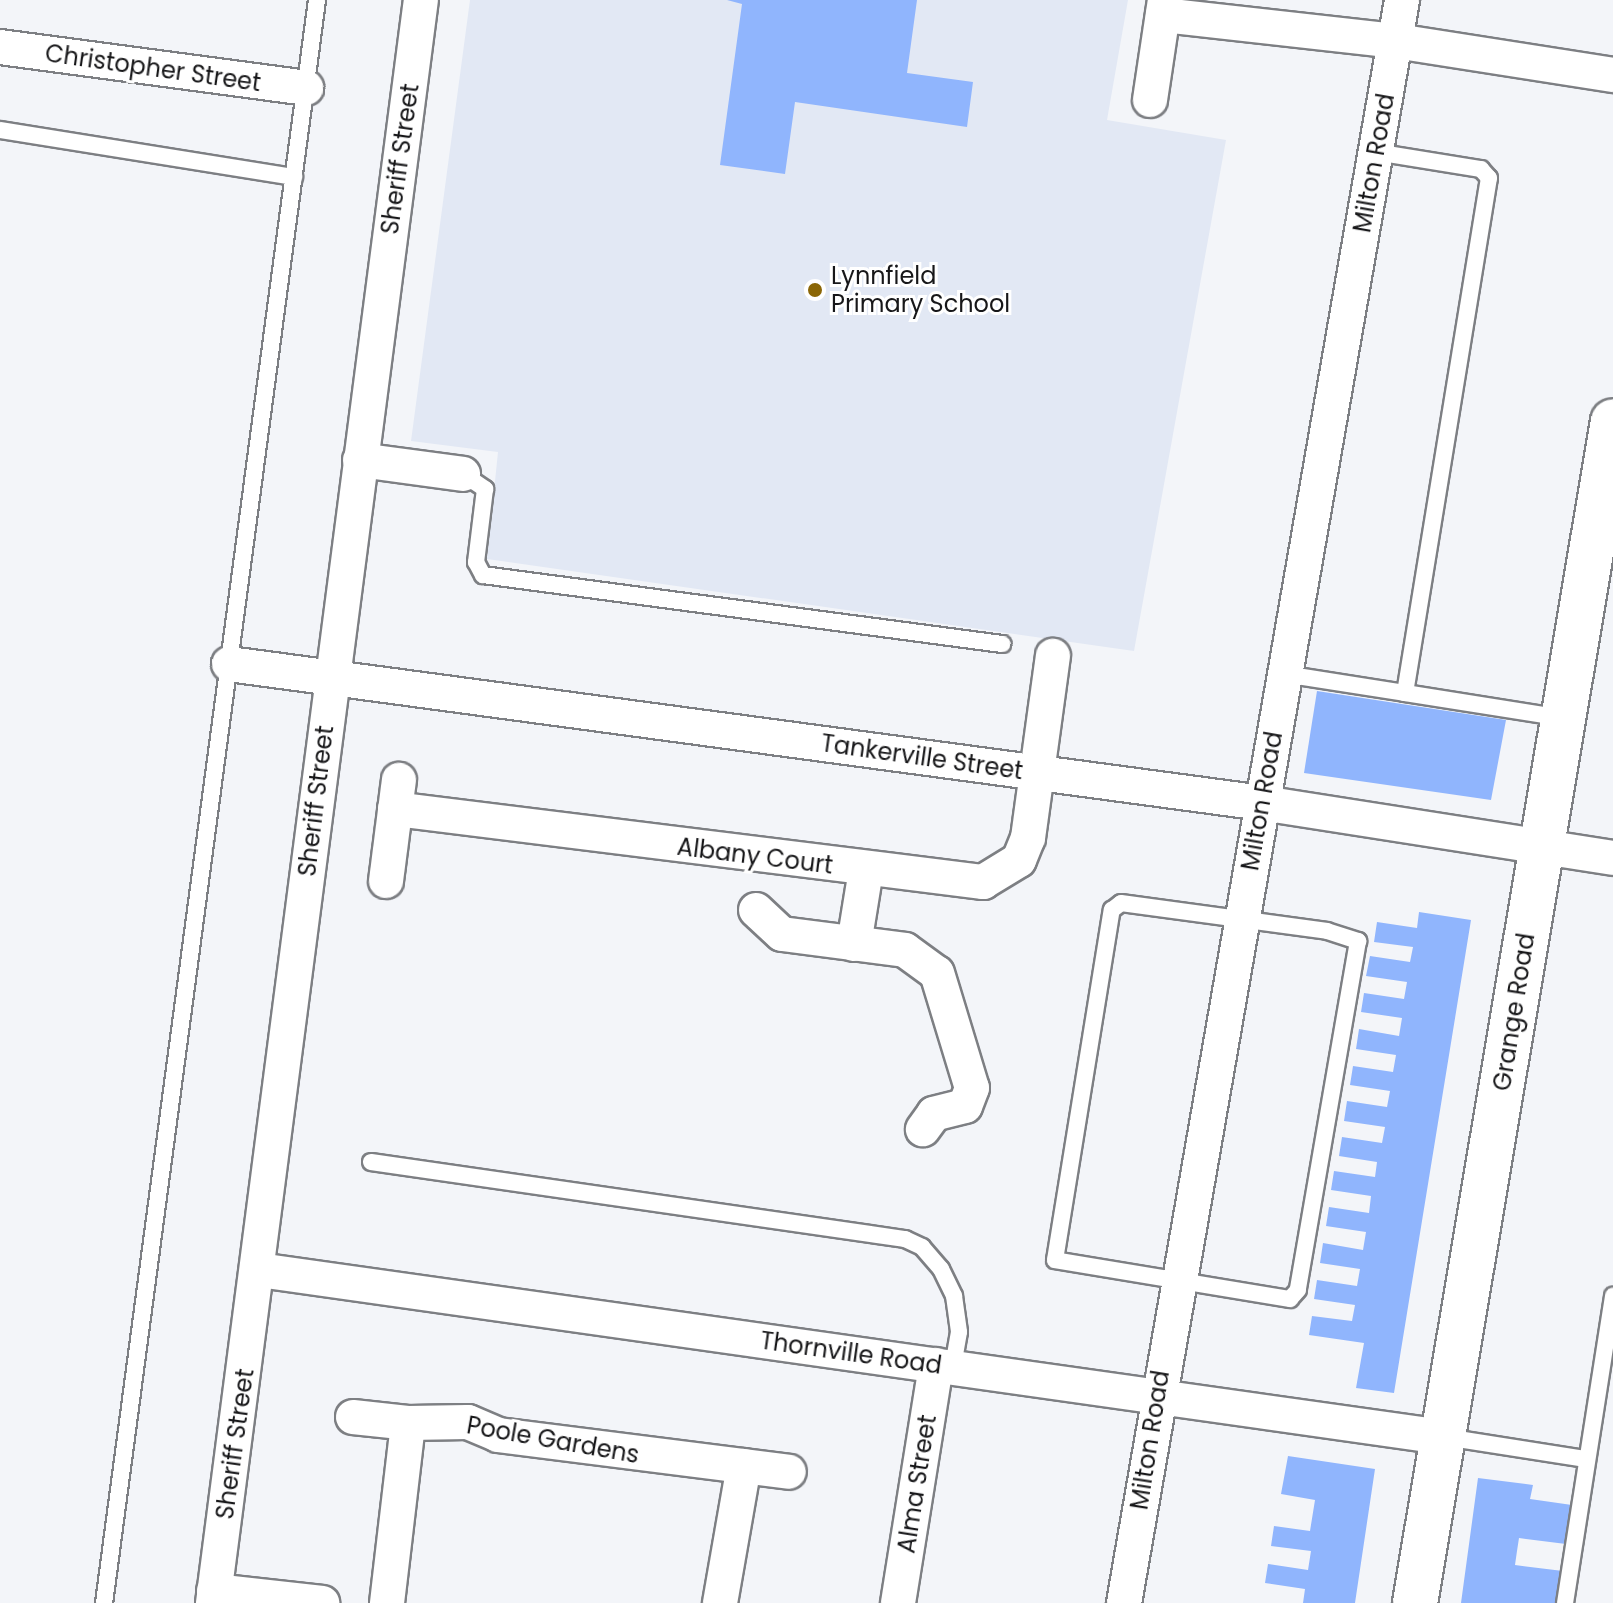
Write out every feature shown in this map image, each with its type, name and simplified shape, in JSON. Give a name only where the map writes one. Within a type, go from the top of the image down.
[{"type":"street","name":"Sheriff Street","points":[[214,1597],[259,1270],[331,677],[421,0]]},
{"type":"street","name":"Milton Road","points":[[1124,1603],[1156,1395],[1402,0]]},
{"type":"street","points":[[1150,100],[1164,7],[1613,75]]},
{"type":"street","name":"Christopher Street","points":[[0,47],[306,88]]},
{"type":"street","name":"Grange Road","points":[[1415,1603],[1613,421]]},
{"type":"street","points":[[360,460],[463,474]]},
{"type":"street","points":[[1037,772],[1053,656]]},
{"type":"street","name":"Tankerville Street","points":[[229,664],[1262,803],[1613,858]]},
{"type":"street","name":"Albany Court","points":[[386,881],[397,795],[866,870],[983,882],[1004,874],[1019,860],[1028,838],[1037,772]]},
{"type":"street","points":[[854,944],[866,870]]},
{"type":"street","points":[[756,910],[782,934],[905,950],[937,973],[972,1088],[965,1106],[934,1114],[923,1129]]},
{"type":"street","name":"Thornville Road","points":[[259,1270],[1443,1437]]},
{"type":"street","name":"Alma Street","points":[[898,1603],[945,1366]]},
{"type":"street","name":"Poole Gardens","points":[[353,1417],[408,1423],[468,1422],[498,1435],[789,1472]]},
{"type":"street","points":[[387,1603],[408,1423]]},
{"type":"street","points":[[720,1603],[744,1466]]},
{"type":"street","points":[[214,1597],[322,1603]]},
{"type":"lane","points":[[104,1603],[317,0]]},
{"type":"lane","points":[[0,130],[294,177]]},
{"type":"lane","points":[[1376,152],[1481,169],[1489,178],[1405,693]]},
{"type":"lane","points":[[463,474],[485,489],[476,562],[483,575],[1002,644]]},
{"type":"lane","points":[[1284,674],[1563,719]]},
{"type":"lane","points":[[1121,903],[1352,936],[1359,951],[1298,1290],[1290,1299],[1177,1281],[1060,1263],[1053,1254],[1112,910],[1121,903]]},
{"type":"lane","points":[[371,1162],[905,1239],[922,1247],[941,1269],[954,1296],[959,1332],[945,1366]]},
{"type":"lane","points":[[1565,1603],[1613,1296]]},
{"type":"lane","points":[[1443,1437],[1586,1459]]},
{"type":"shaded area","name":"Lynnfield Primary School","points":[[470,0],[1128,0],[1107,120],[1226,140],[1134,651],[487,559],[498,452],[411,441]]},
{"type":"building","points":[[727,0],[917,0],[907,73],[973,82],[967,127],[795,102],[785,174],[720,165],[742,4]]},
{"type":"building","points":[[1317,691],[1506,720],[1491,800],[1304,773]]},
{"type":"building","points":[[1419,912],[1471,920],[1394,1393],[1356,1388],[1364,1343],[1309,1335],[1312,1316],[1352,1321],[1355,1305],[1314,1299],[1317,1280],[1357,1286],[1360,1269],[1320,1263],[1323,1243],[1363,1250],[1366,1232],[1326,1226],[1329,1207],[1369,1213],[1371,1196],[1331,1190],[1334,1171],[1375,1177],[1377,1162],[1339,1156],[1342,1137],[1382,1143],[1385,1127],[1344,1121],[1347,1101],[1387,1107],[1390,1091],[1350,1085],[1353,1066],[1393,1072],[1396,1055],[1356,1049],[1359,1029],[1399,1036],[1402,1018],[1361,1012],[1364,993],[1404,999],[1407,982],[1366,976],[1370,956],[1410,962],[1413,947],[1374,942],[1377,922],[1417,928]]},
{"type":"building","points":[[1288,1456],[1375,1469],[1355,1603],[1303,1603],[1305,1589],[1265,1583],[1268,1564],[1308,1570],[1311,1551],[1271,1546],[1274,1526],[1310,1531],[1315,1500],[1281,1494]]},
{"type":"building","points":[[1478,1478],[1533,1485],[1530,1499],[1572,1505],[1566,1544],[1519,1538],[1515,1565],[1563,1571],[1558,1603],[1461,1603]]},
{"type":"place","name":"Lynnfield Primary School","points":[[815,290]]}]
